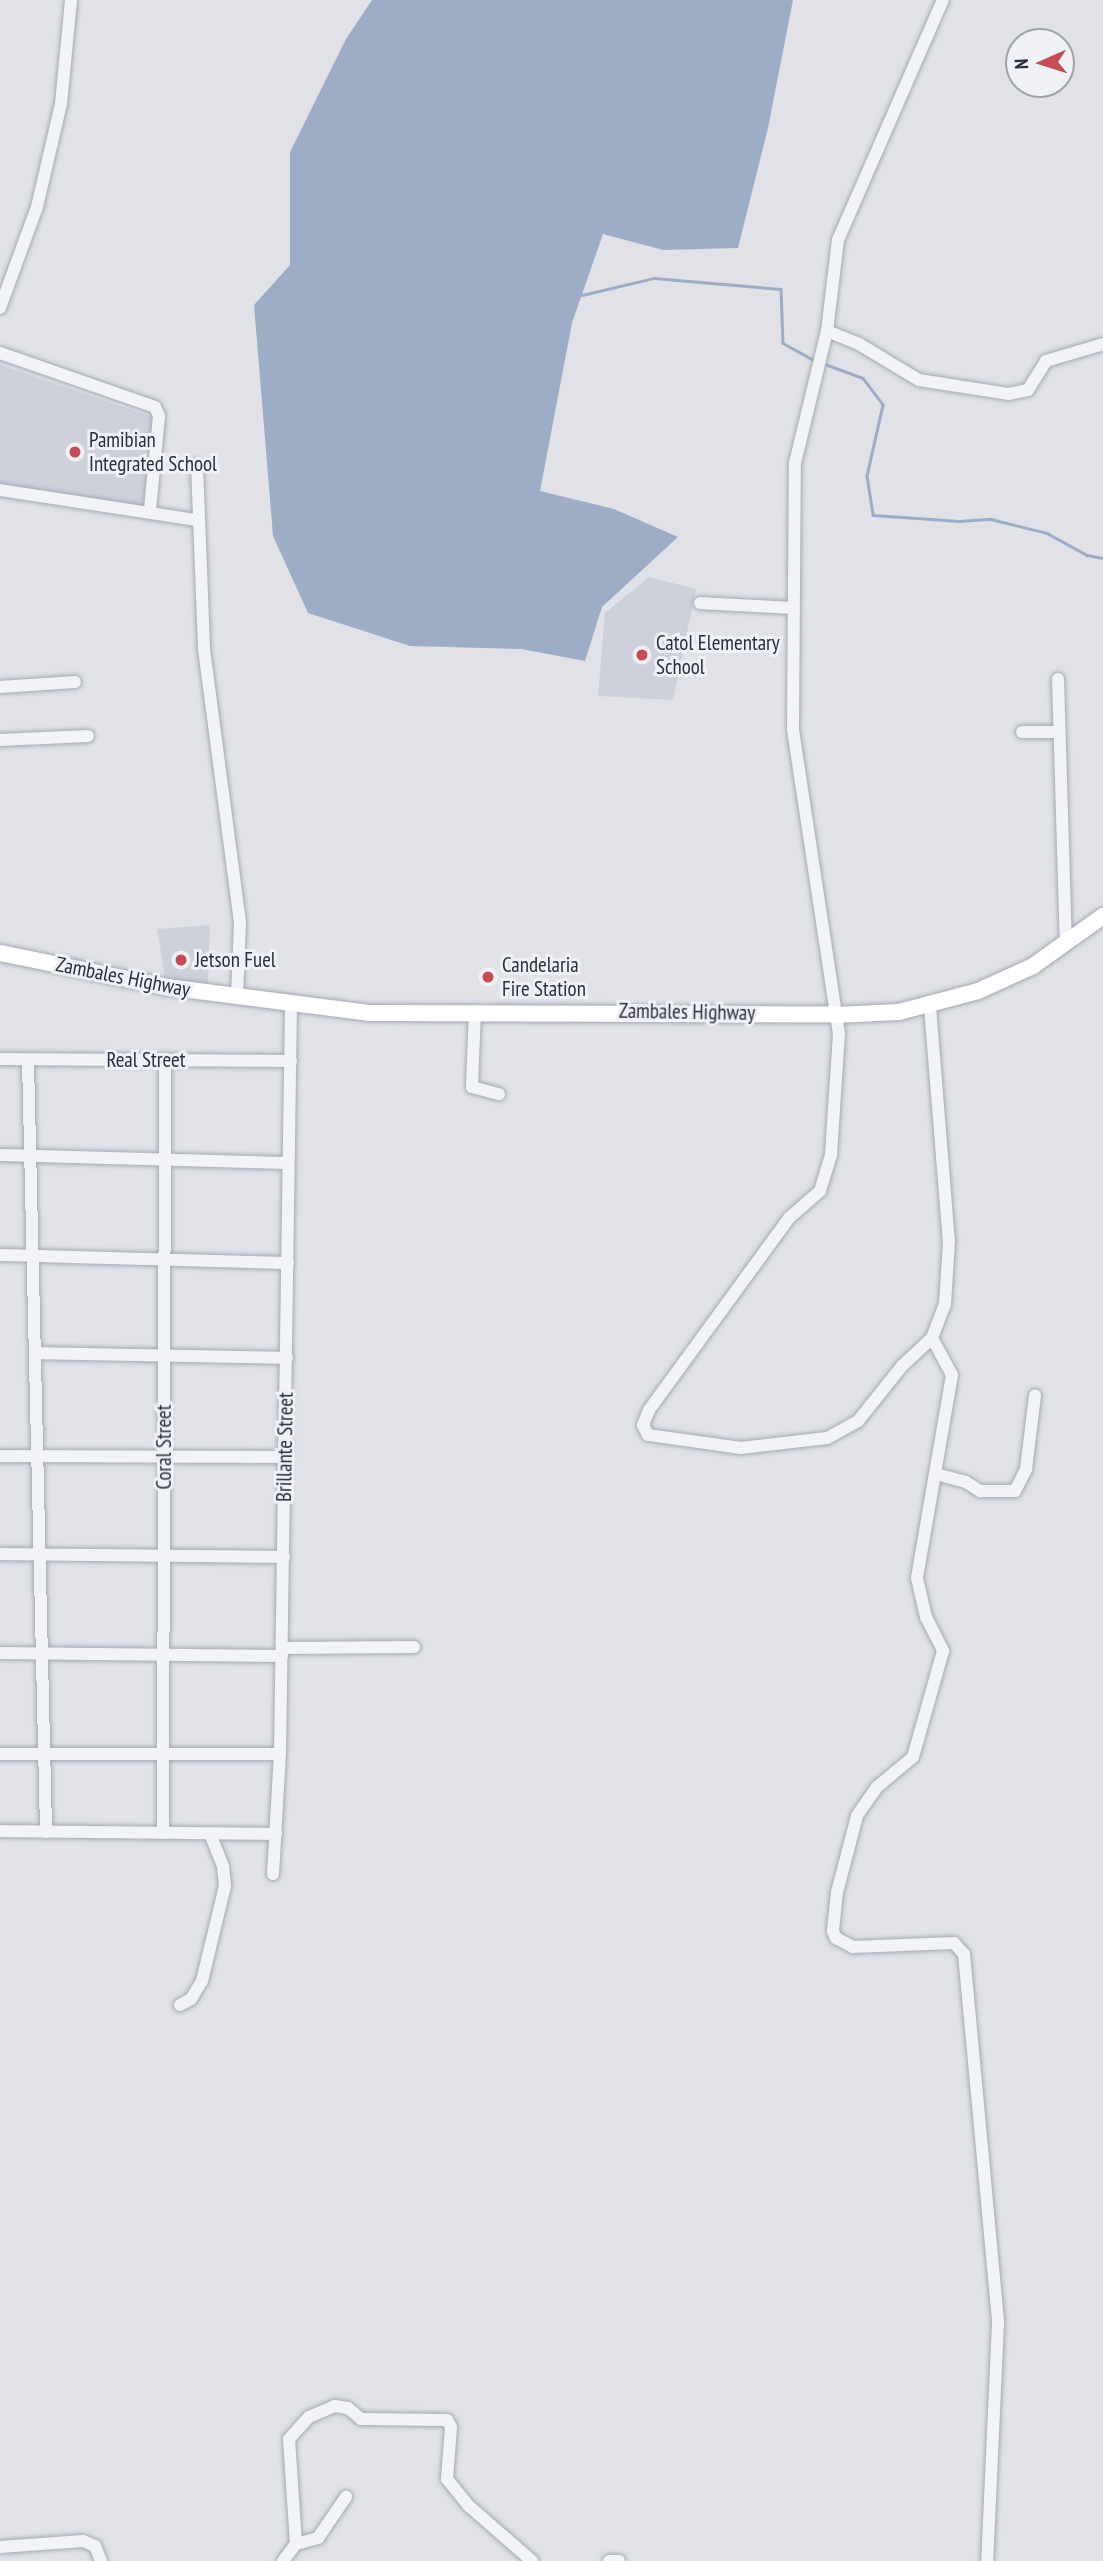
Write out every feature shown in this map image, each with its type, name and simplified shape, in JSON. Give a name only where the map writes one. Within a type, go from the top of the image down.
[{"type":"main road","name":"Zambales Highway","points":[[0,953],[237,998],[370,1013],[475,1010],[835,1015],[930,1007],[1006,979],[1103,916]]},
{"type":"street","points":[[0,308],[40,194],[61,104],[71,0]]},
{"type":"street","points":[[930,1007],[949,1241],[945,1304],[932,1338],[902,1366],[858,1420],[827,1437],[802,1444],[741,1448],[655,1438],[643,1429],[649,1410],[789,1218],[820,1191],[833,1135],[839,1034],[796,756],[792,608],[795,463],[826,335],[838,240],[943,0]]},
{"type":"street","points":[[826,335],[859,344],[919,380],[1008,394],[1028,390],[1046,361],[1103,344]]},
{"type":"street","points":[[0,353],[155,407],[159,416],[150,510]]},
{"type":"street","points":[[197,466],[196,520],[204,649],[240,922],[237,998]]},
{"type":"street","points":[[0,490],[150,510],[196,520]]},
{"type":"street","points":[[700,603],[792,608]]},
{"type":"street","points":[[1058,678],[1066,942]]},
{"type":"street","points":[[0,687],[75,682]]},
{"type":"street","points":[[1022,732],[1059,732]]},
{"type":"street","points":[[0,740],[88,736]]},
{"type":"street","name":"Brillante Street","points":[[273,1874],[280,1754],[291,1006]]},
{"type":"street","points":[[475,1010],[472,1087],[499,1094]]},
{"type":"street","name":"Real Street","points":[[0,1059],[291,1061]]},
{"type":"street","points":[[28,1060],[46,1832]]},
{"type":"street","name":"Coral Street","points":[[163,1833],[165,1060]]},
{"type":"street","points":[[0,1155],[288,1163]]},
{"type":"street","points":[[0,1255],[288,1263]]},
{"type":"street","points":[[932,1338],[952,1375],[917,1578],[926,1617],[943,1651],[913,1757],[877,1787],[857,1816],[836,1892],[833,1931],[836,1938],[853,1947],[954,1943],[964,1954],[998,2323],[987,2561]]},
{"type":"street","points":[[36,1353],[287,1358]]},
{"type":"street","points":[[936,1474],[966,1482],[980,1491],[1015,1491],[1026,1469],[1035,1396]]},
{"type":"street","points":[[0,1456],[164,1453],[284,1457]]},
{"type":"street","points":[[0,1554],[284,1556]]},
{"type":"street","points":[[0,1653],[162,1654],[414,1647]]},
{"type":"street","points":[[0,1754],[280,1754]]},
{"type":"street","points":[[0,1831],[276,1834]]},
{"type":"street","points":[[180,2006],[191,1999],[202,1981],[225,1886],[223,1866],[210,1833]]},
{"type":"street","points":[[284,2561],[296,2544],[289,2439],[309,2417],[342,2407],[361,2419],[447,2420],[451,2427],[447,2479],[469,2506],[533,2561]]},
{"type":"street","points":[[296,2544],[318,2538],[346,2497]]},
{"type":"street","points":[[0,2547],[83,2541],[95,2546],[102,2561]]},
{"type":"street","points":[[609,2561],[619,2561]]},
{"type":"shaded area","name":"Pamibian Integrated School","points":[[0,365],[153,417],[143,507],[0,487]]},
{"type":"shaded area","name":"Catol Elementary School","points":[[649,577],[696,589],[673,700],[598,696],[605,613]]},
{"type":"shaded area","points":[[210,925],[208,985],[165,977],[157,929]]},
{"type":"water","points":[[372,0],[793,0],[768,128],[738,248],[663,250],[603,234],[572,323],[540,491],[614,509],[678,537],[602,607],[585,661],[521,649],[410,646],[308,613],[273,536],[254,305],[290,265],[290,152],[346,39]]},
{"type":"waterway","points":[[582,295],[654,278],[781,289],[783,343],[815,361]]},
{"type":"waterway","points":[[825,364],[863,378],[883,405],[867,476],[873,515],[959,521],[991,519],[1047,533],[1087,555],[1103,558]]},
{"type":"place","name":"Pamibian Integrated School","points":[[75,452]]},
{"type":"place","name":"Catol Elementary School","points":[[642,655]]},
{"type":"place","name":"Jetson Fuel","points":[[181,960]]},
{"type":"place","name":"Candelaria Fire Station","points":[[488,977]]}]
